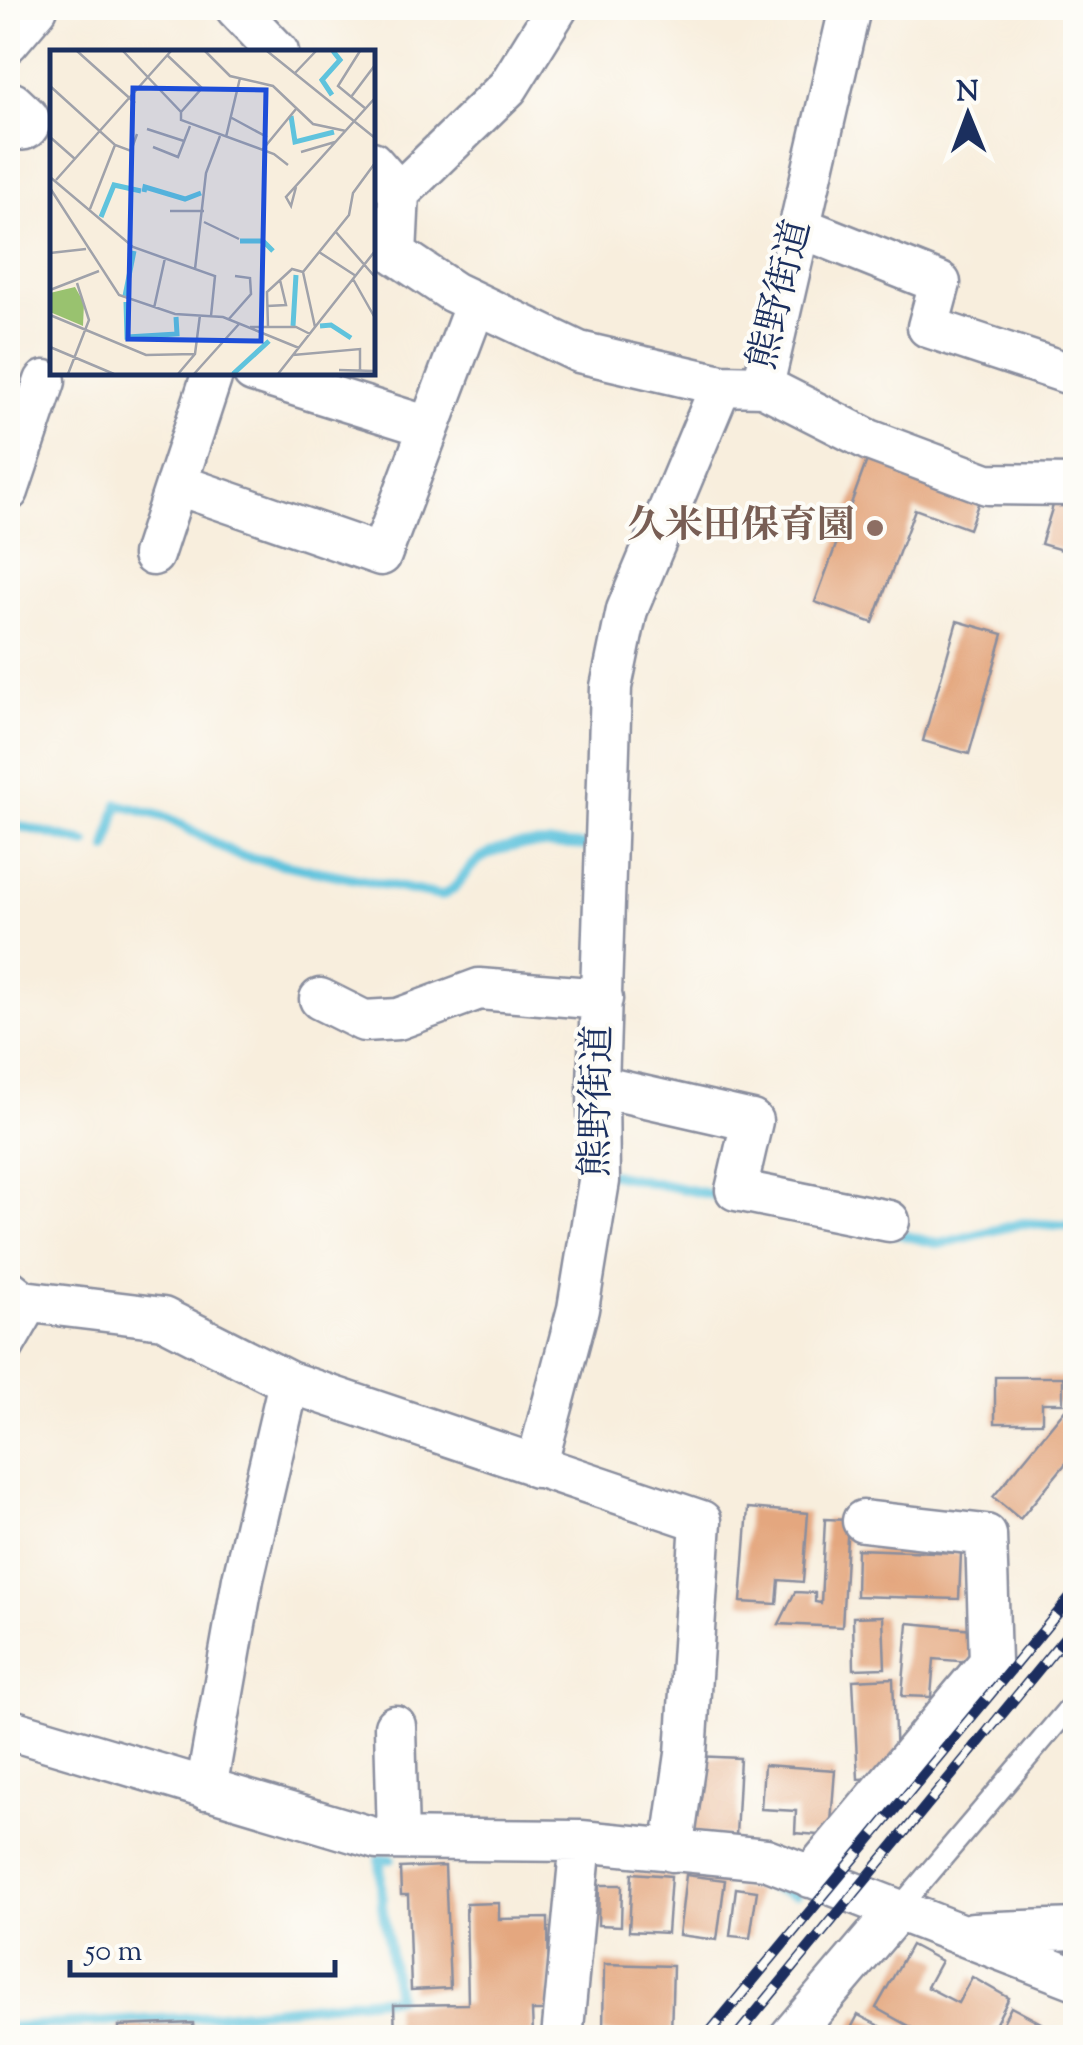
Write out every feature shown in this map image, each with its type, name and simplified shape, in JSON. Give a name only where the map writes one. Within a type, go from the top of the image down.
[{"type":"street","points":[[8,42],[37,8]]},
{"type":"street","points":[[236,8],[276,50]]},
{"type":"street","points":[[557,8],[508,87],[399,193],[396,254],[476,303],[578,352],[721,386]]},
{"type":"street","name":"熊野街道","points":[[536,1467],[578,1309],[600,1181],[598,1086],[611,688],[627,610],[721,386],[763,386],[850,8]]},
{"type":"street","points":[[375,165],[399,193]]},
{"type":"street","points":[[800,227],[940,283],[928,327],[1076,376]]},
{"type":"street","points":[[176,484],[381,555],[476,303]]},
{"type":"street","points":[[153,555],[212,375]]},
{"type":"street","points":[[262,375],[429,427]]},
{"type":"street","points":[[8,491],[45,381]]},
{"type":"street","points":[[763,386],[869,440],[988,484],[1073,475]]},
{"type":"street","points":[[320,999],[364,1021],[398,1019],[479,989],[602,999]]},
{"type":"street","points":[[598,1086],[752,1120],[736,1190],[890,1222]]},
{"type":"street","points":[[24,1296],[163,1318],[289,1382],[701,1521],[686,1754],[672,1850]]},
{"type":"street","points":[[206,1790],[243,1578],[289,1382]]},
{"type":"street","points":[[810,1877],[990,1662],[986,1535],[863,1521]]},
{"type":"street","points":[[396,1726],[398,1839]]},
{"type":"street","points":[[8,1729],[377,1839],[581,1841],[766,1859],[1076,1979]]},
{"type":"street","points":[[562,2038],[581,1841]]},
{"type":"street","points":[[789,2038],[896,1912]]},
{"type":"street","points":[[954,1934],[1076,1929]]},
{"type":"lane","points":[[8,1358],[24,1296]]},
{"type":"lane","points":[[896,1912],[1076,1700]]},
{"type":"building","points":[[870,452],[982,493],[969,529],[915,509],[873,623],[815,602]]},
{"type":"building","points":[[1055,499],[1076,505],[1076,554],[1041,544]]},
{"type":"building","points":[[957,621],[1003,634],[969,754],[923,741]]},
{"type":"building","points":[[995,1377],[1063,1377],[1063,1403],[1042,1403],[1042,1423],[995,1423]]},
{"type":"building","points":[[1076,1396],[1076,1451],[1020,1519],[993,1497]]},
{"type":"building","points":[[748,1508],[808,1513],[803,1582],[779,1580],[777,1604],[741,1602]]},
{"type":"building","points":[[825,1519],[848,1520],[842,1627],[779,1624],[795,1592],[815,1593],[815,1602],[821,1603]]},
{"type":"building","points":[[857,1549],[961,1553],[959,1599],[856,1596]]},
{"type":"building","points":[[883,1616],[885,1668],[854,1669],[853,1617]]},
{"type":"building","points":[[908,1623],[973,1629],[970,1662],[934,1659],[931,1697],[902,1696]]},
{"type":"building","points":[[893,1678],[896,1760],[879,1778],[858,1779],[853,1680]]},
{"type":"building","points":[[694,1756],[740,1758],[736,1836],[690,1834]]},
{"type":"building","points":[[764,1765],[835,1770],[830,1836],[795,1833],[796,1811],[761,1809]]},
{"type":"building","points":[[445,1866],[450,1988],[411,1990],[408,1895],[401,1895],[400,1868]]},
{"type":"building","points":[[632,1873],[671,1876],[667,1933],[629,1931]]},
{"type":"building","points":[[686,1875],[725,1880],[717,1940],[679,1935]]},
{"type":"building","points":[[599,1885],[622,1885],[621,1926],[598,1925]]},
{"type":"building","points":[[736,1888],[757,1891],[750,1938],[730,1936]]},
{"type":"building","points":[[499,1903],[499,1919],[548,1918],[549,2011],[532,2011],[533,2035],[395,2038],[394,2005],[468,2004],[466,1904]]},
{"type":"building","points":[[911,1945],[941,1961],[927,1987],[958,2003],[972,1977],[1009,1998],[988,2038],[930,2038],[876,2008]]},
{"type":"building","points":[[604,1964],[673,1966],[671,2035],[603,2033]]},
{"type":"building","points":[[1011,2007],[1041,2023],[1033,2038],[995,2038]]},
{"type":"building","points":[[858,2015],[903,2038],[846,2038]]},
{"type":"building","points":[[193,2023],[194,2038],[119,2038],[119,2026]]},
{"type":"waterway","points":[[107,848],[118,804],[168,818],[237,855],[441,896],[453,889],[475,863],[493,852],[537,844],[597,846]]},
{"type":"waterway","points":[[8,823],[86,843]]},
{"type":"waterway","points":[[611,1174],[728,1198]]},
{"type":"waterway","points":[[891,1232],[939,1244],[1023,1223],[1076,1226]]},
{"type":"waterway","points":[[8,2027],[199,2017],[397,1997],[382,1906],[380,1859],[391,1859]]},
{"type":"waterway","points":[[729,1874],[795,1895]]},
{"type":"railway","points":[[705,2038],[1076,1591]]},
{"type":"railway","points":[[735,2038],[1076,1624]]},
{"type":"place","name":"久米田保育園","points":[[875,528]]}]
